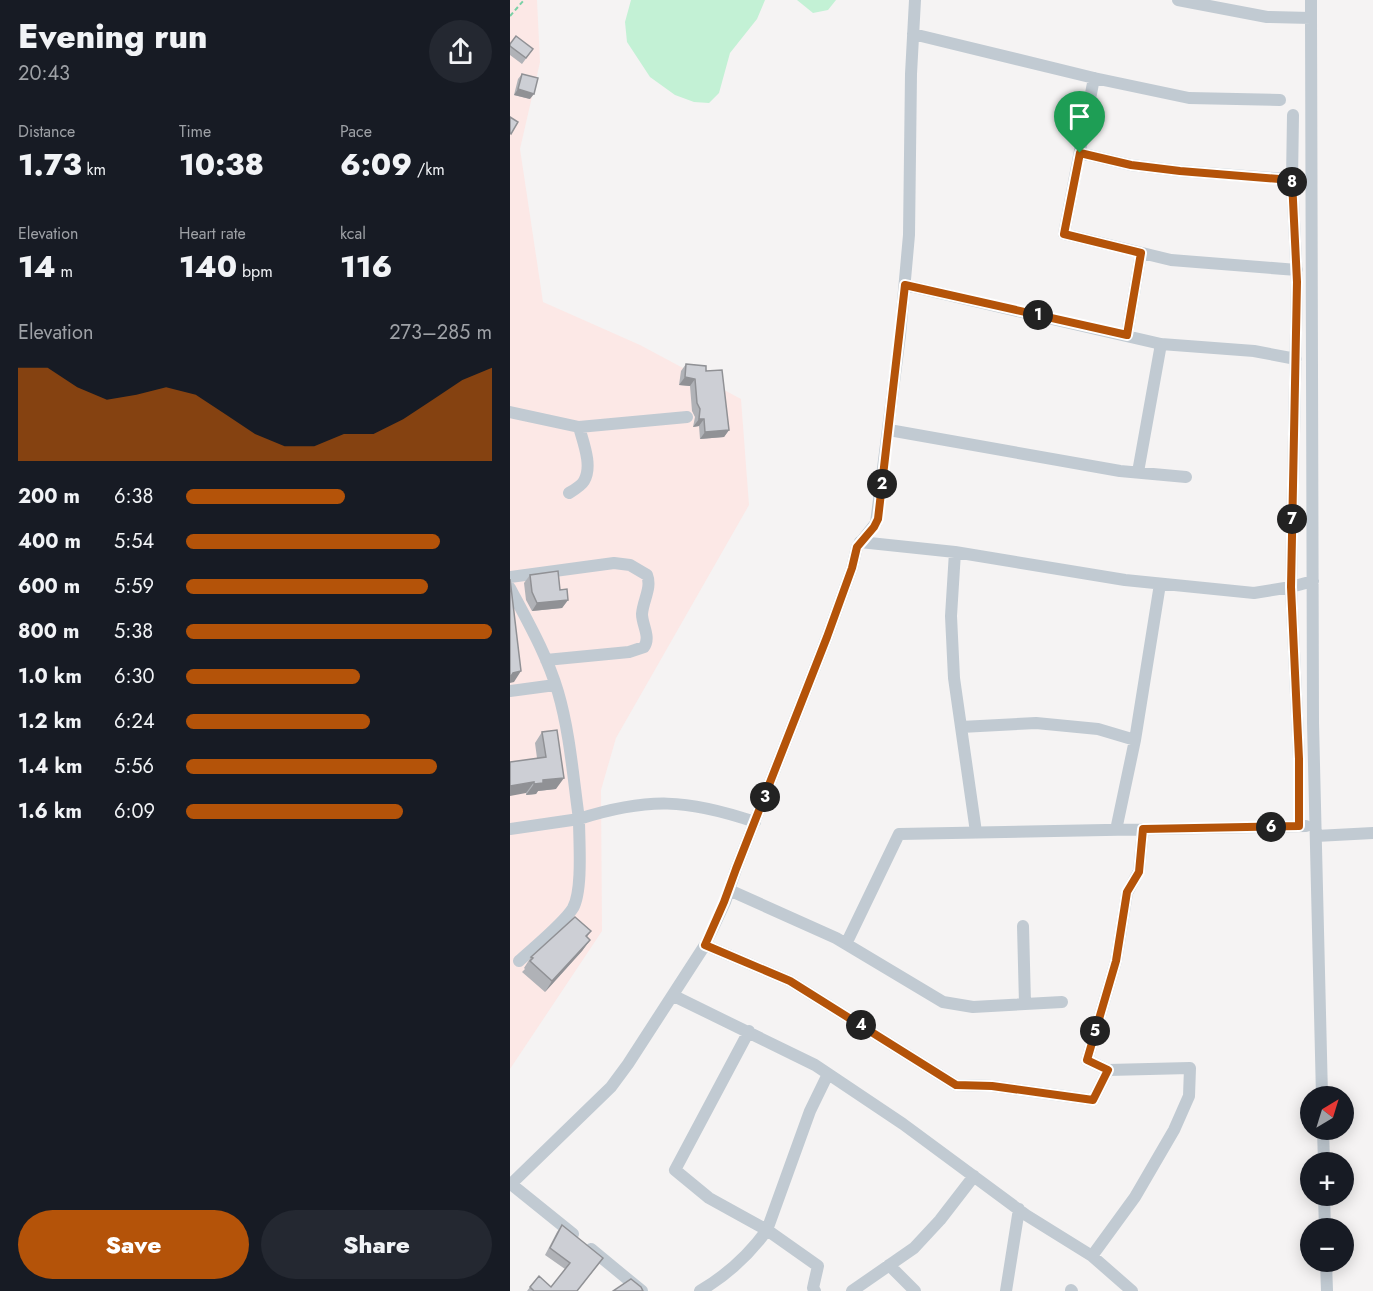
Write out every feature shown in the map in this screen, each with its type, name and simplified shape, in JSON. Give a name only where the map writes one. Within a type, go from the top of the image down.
[{"type":"street","points":[[642,1291],[510,1184],[611,1087],[674,996],[705,945],[729,890],[827,637],[860,542],[878,519],[905,285],[911,168],[915,0]]},
{"type":"street","points":[[1178,0],[1267,16],[1311,18]]},
{"type":"street","points":[[1311,0],[1313,581],[1322,1086]]},
{"type":"street","points":[[913,34],[1094,78],[1189,98],[1280,100]]},
{"type":"street","points":[[1094,78],[1064,234],[1171,261],[1297,270]]},
{"type":"street","points":[[1293,115],[1292,180],[1297,270],[1291,587],[1299,759],[1299,826]]},
{"type":"street","points":[[1080,153],[1131,165],[1180,171],[1310,181]]},
{"type":"street","points":[[1127,335],[1141,253]]},
{"type":"street","points":[[905,285],[1161,344],[1254,351],[1296,359]]},
{"type":"street","points":[[1138,472],[1161,344]]},
{"type":"street","points":[[510,412],[579,427],[687,417]]},
{"type":"street","points":[[569,493],[585,480],[587,471],[579,427]]},
{"type":"street","points":[[889,429],[1138,472],[1186,477]]},
{"type":"street","points":[[860,542],[955,552],[1125,580],[1254,593],[1313,581]]},
{"type":"street","points":[[955,552],[951,616],[954,678],[976,832]]},
{"type":"street","points":[[510,577],[624,563],[636,567],[647,575],[650,584],[642,612],[648,639],[644,647],[630,652],[546,660]]},
{"type":"street","points":[[1116,830],[1135,740],[1160,584]]},
{"type":"street","points":[[510,588],[546,660],[555,685],[565,721],[579,819],[579,890],[575,905],[568,915],[519,961]]},
{"type":"street","points":[[510,691],[555,685]]},
{"type":"street","points":[[961,727],[1036,723],[1098,729],[1135,740]]},
{"type":"street","points":[[510,828],[579,819],[605,810],[655,803],[706,807],[754,822]]},
{"type":"street","points":[[846,944],[899,834],[1299,826],[1316,831],[1373,833]]},
{"type":"street","points":[[1092,1256],[1135,1197],[1174,1131],[1189,1096],[1190,1068],[1108,1070],[1087,1060],[1116,961],[1127,892],[1139,872],[1143,829]]},
{"type":"street","points":[[729,890],[846,944],[943,1002],[973,1006],[1062,1002]]},
{"type":"street","points":[[1023,926],[1025,1004]]},
{"type":"street","points":[[705,945],[790,981],[956,1085],[992,1086],[1093,1100],[1108,1070]]},
{"type":"street","points":[[674,996],[815,1065],[903,1124],[1019,1209],[1092,1256],[1132,1291]]},
{"type":"street","points":[[749,1031],[675,1170],[709,1198],[767,1230],[818,1266],[813,1288],[815,1291]]},
{"type":"street","points":[[700,1291],[731,1271],[756,1246],[767,1230],[810,1111],[828,1074]]},
{"type":"street","points":[[852,1291],[914,1248],[940,1220],[974,1176]]},
{"type":"street","points":[[1006,1291],[1019,1209]]},
{"type":"street","points":[[889,1265],[915,1291]]},
{"type":"street","points":[[1326,1272],[1327,1291]]},
{"type":"path","points":[[510,16],[524,0]]},
{"type":"shaded area","points":[[510,0],[537,0],[540,62],[520,149],[543,302],[640,345],[741,399],[749,505],[616,738],[601,790],[602,931],[510,1069]]},
{"type":"green space","points":[[631,0],[765,0],[757,19],[730,53],[719,93],[709,103],[694,102],[675,95],[650,77],[627,42],[625,22]]},
{"type":"green space","points":[[797,0],[836,0],[828,10],[813,13]]},
{"type":"building","points":[[516,36],[533,49],[526,58],[510,46]]},
{"type":"building","points":[[522,74],[538,78],[534,94],[518,89]]},
{"type":"building","points":[[510,117],[518,122],[511,134],[510,133]]},
{"type":"building","points":[[686,364],[706,366],[706,371],[722,370],[729,430],[705,432],[704,419],[699,419],[700,409],[697,403],[695,379],[685,377]]},
{"type":"building","points":[[558,571],[560,590],[567,589],[568,600],[537,603],[532,592],[530,575]]},
{"type":"building","points":[[510,579],[521,671],[513,673],[510,678]]},
{"type":"building","points":[[557,730],[564,778],[543,780],[543,783],[534,784],[534,782],[510,786],[510,762],[546,757],[542,732]]},
{"type":"building","points":[[575,917],[591,931],[586,936],[590,940],[552,981],[530,961],[533,958],[531,957]]},
{"type":"building","points":[[562,1225],[603,1258],[577,1291],[534,1291],[530,1287],[539,1276],[551,1287],[570,1263],[550,1248]]},
{"type":"building","points":[[631,1279],[643,1291],[613,1291]]},
{"type":"route","points":[[1080,153],[1131,165],[1292,180],[1297,282],[1291,587],[1299,759],[1299,826],[1143,829],[1139,872],[1127,892],[1116,961],[1087,1060],[1108,1070],[1093,1100],[992,1086],[956,1085],[790,981],[705,945],[716,923],[843,596],[857,547],[878,519],[905,285],[1127,335],[1141,253],[1064,234],[1080,153]]}]
